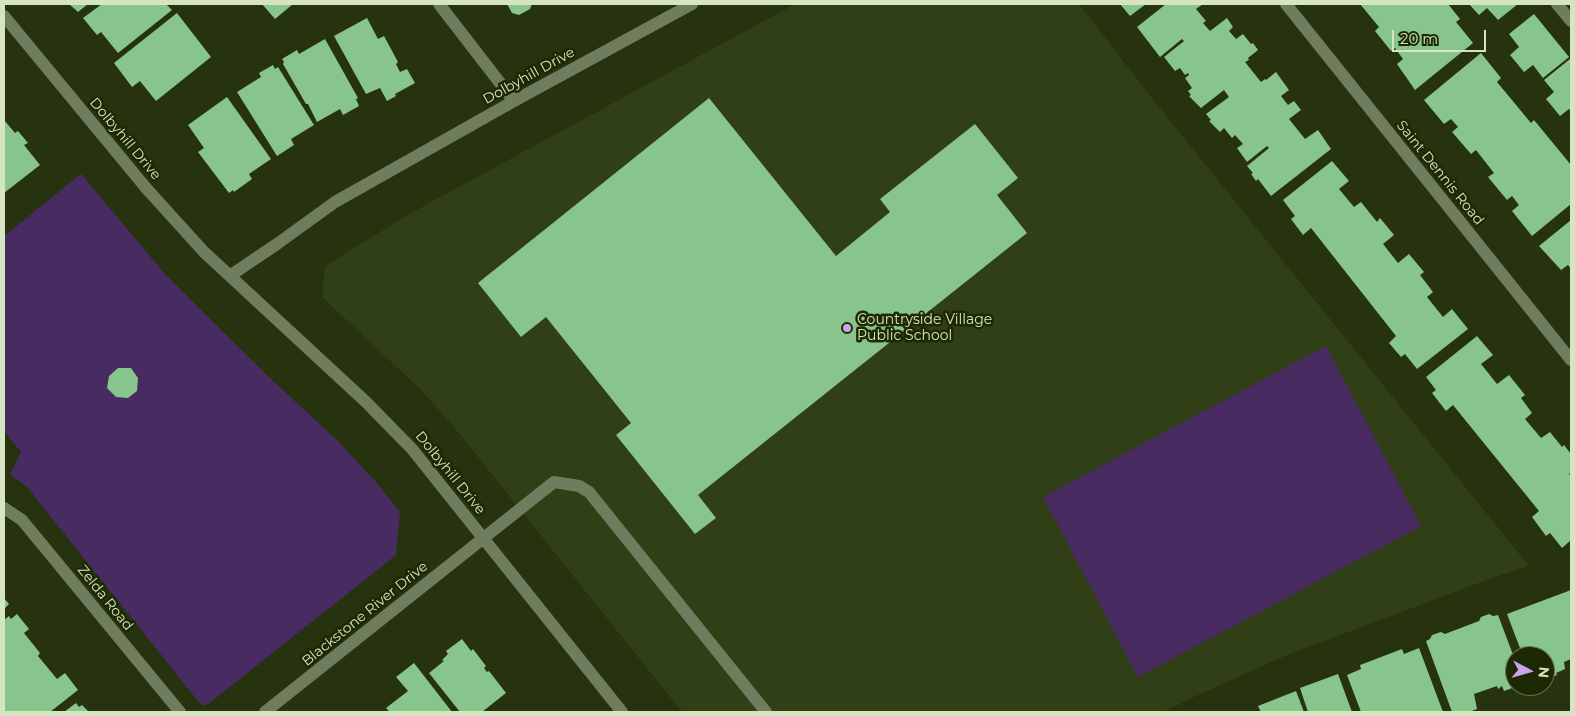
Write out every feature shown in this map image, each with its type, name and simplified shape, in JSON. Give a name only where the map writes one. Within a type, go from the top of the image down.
[{"type":"street","points":[[439,4],[514,101]]},
{"type":"street","name":"Dolbyhill Drive","points":[[231,275],[335,202],[514,101],[692,4]]},
{"type":"street","name":"Saint Dennis Road","points":[[1286,4],[1571,360]]},
{"type":"street","points":[[1557,4],[1571,21]]},
{"type":"street","name":"Dolbyhill Drive","points":[[6,23],[146,188],[204,252],[366,402],[412,449],[622,712]]},
{"type":"street","name":"Blackstone River Drive","points":[[265,712],[554,482],[579,486],[588,492],[766,712]]},
{"type":"street","name":"Zelda Road","points":[[4,508],[22,520],[180,712]]},
{"type":"shaded area","name":"Countryside Village Public School","points":[[795,4],[1079,4],[1155,102],[1529,566],[1492,578],[1287,655],[1163,712],[682,712],[454,427],[422,391],[322,297],[325,266],[409,214]]},
{"type":"shaded area","points":[[81,174],[165,274],[271,379],[339,442],[376,482],[400,512],[396,555],[205,706],[198,701],[27,487],[10,474],[21,452],[4,431],[4,236]]},
{"type":"shaded area","points":[[1326,346],[1421,526],[1138,677],[1043,497]]},
{"type":"building","points":[[69,4],[88,4],[78,12]]},
{"type":"building","points":[[102,4],[166,4],[172,10],[118,53],[101,32],[97,35],[83,18]]},
{"type":"building","points":[[262,4],[293,4],[275,19]]},
{"type":"building","points":[[507,4],[532,4],[530,9],[519,15],[512,13]]},
{"type":"building","points":[[1120,4],[1146,4],[1130,16]]},
{"type":"building","points":[[1166,4],[1203,4],[1196,9],[1206,21],[1203,23],[1210,31],[1227,18],[1233,27],[1229,31],[1236,39],[1243,34],[1258,50],[1245,62],[1261,82],[1276,72],[1289,90],[1281,96],[1288,105],[1294,101],[1301,110],[1289,119],[1305,139],[1318,130],[1331,149],[1271,196],[1258,179],[1256,181],[1251,174],[1253,173],[1247,166],[1269,148],[1267,146],[1247,162],[1237,148],[1243,144],[1235,135],[1232,138],[1224,128],[1220,132],[1209,121],[1211,120],[1206,114],[1229,97],[1224,90],[1201,108],[1189,96],[1191,95],[1188,91],[1192,88],[1185,78],[1189,75],[1188,73],[1185,75],[1180,68],[1175,71],[1164,57],[1184,41],[1182,39],[1160,57],[1137,27]]},
{"type":"building","points":[[1360,4],[1448,4],[1460,19],[1456,22],[1473,43],[1415,90],[1397,64],[1403,59],[1395,48],[1391,51],[1375,31],[1379,27]]},
{"type":"building","points":[[1469,4],[1518,4],[1498,20],[1487,8],[1479,15]]},
{"type":"building","points":[[177,13],[211,57],[156,101],[140,81],[132,87],[114,63]]},
{"type":"building","points":[[1534,14],[1569,57],[1543,78],[1533,65],[1524,72],[1510,55],[1519,47],[1509,34]]},
{"type":"building","points":[[367,18],[378,39],[384,36],[398,62],[396,64],[400,72],[407,69],[415,83],[395,94],[396,96],[387,101],[380,88],[366,94],[334,36]]},
{"type":"building","points":[[325,39],[358,98],[356,99],[359,106],[343,115],[340,109],[317,122],[283,64],[282,59],[297,50],[299,54]]},
{"type":"building","points":[[1481,53],[1501,78],[1497,82],[1531,123],[1534,120],[1571,165],[1571,204],[1532,236],[1512,211],[1519,205],[1512,196],[1507,200],[1488,177],[1494,173],[1476,150],[1471,154],[1452,132],[1458,127],[1451,119],[1444,124],[1424,100]]},
{"type":"building","points":[[1570,59],[1571,112],[1569,109],[1560,116],[1546,99],[1554,92],[1544,80]]},
{"type":"building","points":[[273,65],[275,69],[278,67],[314,125],[291,139],[294,145],[277,156],[237,92],[261,77],[259,73]]},
{"type":"building","points":[[227,97],[271,159],[249,174],[252,179],[234,192],[233,190],[229,193],[198,152],[204,148],[188,125]]},
{"type":"building","points":[[709,98],[836,256],[890,212],[880,199],[975,124],[1018,178],[997,195],[1027,233],[698,495],[716,518],[695,534],[616,435],[631,423],[546,317],[521,337],[478,283]]},
{"type":"building","points":[[4,120],[15,133],[18,131],[28,143],[24,145],[40,165],[4,193]]},
{"type":"building","points":[[1332,161],[1349,181],[1339,189],[1354,207],[1361,202],[1377,222],[1380,218],[1394,235],[1383,244],[1398,263],[1409,254],[1424,272],[1420,275],[1433,292],[1427,297],[1443,317],[1452,309],[1468,329],[1417,369],[1405,354],[1401,357],[1389,343],[1396,336],[1311,228],[1303,235],[1291,219],[1295,216],[1283,200]]},
{"type":"building","points":[[1571,220],[1571,269],[1568,265],[1561,270],[1539,246]]},
{"type":"building","points":[[1477,336],[1493,355],[1481,364],[1497,384],[1509,375],[1525,395],[1521,398],[1532,413],[1525,419],[1541,438],[1550,432],[1562,447],[1564,445],[1571,454],[1571,472],[1569,474],[1571,477],[1571,540],[1562,548],[1550,533],[1546,536],[1532,517],[1539,511],[1453,405],[1446,411],[1432,393],[1436,390],[1426,377]]},
{"type":"building","points":[[118,368],[131,368],[138,378],[137,391],[128,398],[116,397],[107,388],[109,376]]},
{"type":"building","points":[[1571,590],[1571,659],[1564,662],[1565,669],[1556,673],[1557,675],[1555,676],[1555,646],[1519,646],[1507,614]]},
{"type":"building","points":[[4,598],[9,604],[4,609]]},
{"type":"building","points":[[17,614],[29,629],[24,633],[40,653],[38,656],[57,679],[65,673],[78,690],[50,712],[4,712],[4,620],[9,616],[11,619]]},
{"type":"building","points":[[1489,614],[1493,616],[1498,615],[1510,646],[1505,646],[1505,691],[1502,686],[1498,689],[1497,686],[1474,694],[1477,709],[1469,712],[1452,712],[1426,641],[1432,635],[1441,632],[1445,634],[1479,621],[1481,617]]},
{"type":"building","points":[[462,639],[471,651],[473,649],[486,666],[484,668],[487,672],[489,671],[506,693],[482,712],[460,712],[429,673],[444,661],[442,660],[448,654],[446,651]]},
{"type":"building","points":[[1419,648],[1443,712],[1361,712],[1347,675],[1361,669],[1360,665],[1402,649],[1404,654]]},
{"type":"building","points":[[414,663],[452,712],[390,712],[386,708],[408,691],[396,677]]},
{"type":"building","points":[[1338,674],[1352,712],[1308,712],[1300,688]]},
{"type":"building","points":[[1296,691],[1304,712],[1261,712],[1258,706]]},
{"type":"building","points":[[76,703],[79,707],[82,705],[89,712],[64,712]]},
{"type":"place","name":"Countryside Village Public School","points":[[847,328]]}]
